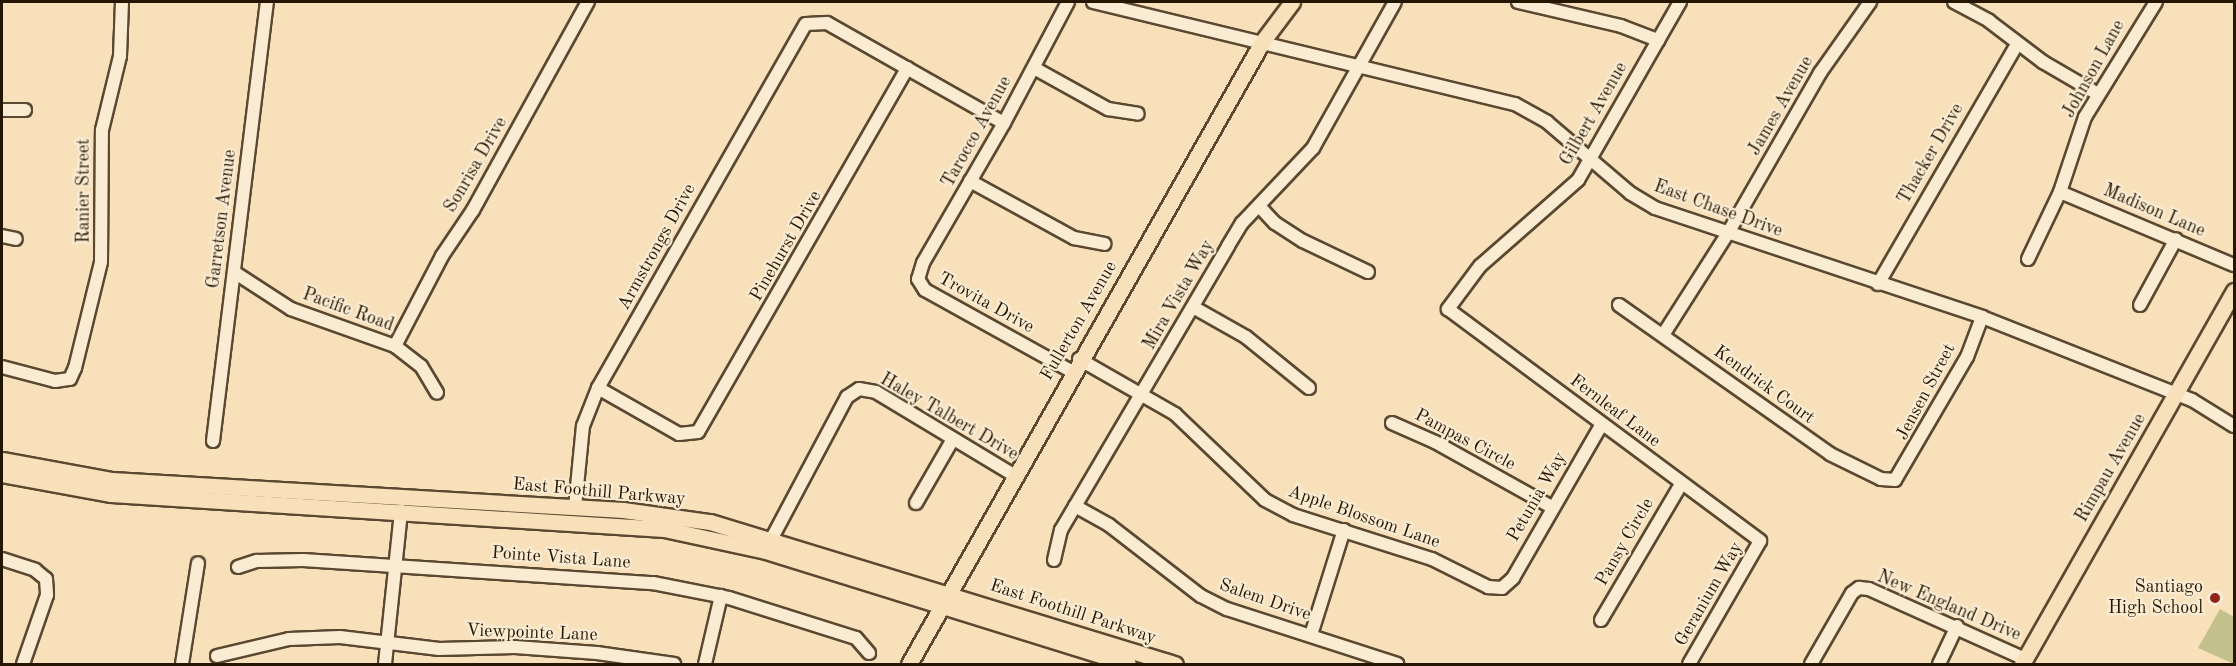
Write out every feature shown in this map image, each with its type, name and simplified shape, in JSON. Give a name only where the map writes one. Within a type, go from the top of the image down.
[{"type":"main road","name":"Fullerton Avenue","points":[[909,664],[1076,365],[1262,42],[1292,2]]},
{"type":"main road","name":"Rimpau Avenue","points":[[2024,662],[2235,291]]},
{"type":"main road","name":"East Foothill Parkway","points":[[2,460],[112,480],[575,507],[666,515],[772,538],[1128,664]]},
{"type":"main road","name":"East Foothill Parkway","points":[[2,474],[111,494],[621,524],[707,536],[1175,664]]},
{"type":"street","name":"Ranier Street","points":[[3,370],[55,381],[70,379],[101,262],[102,130],[120,56],[122,2]]},
{"type":"street","name":"Garretson Avenue","points":[[213,441],[267,2]]},
{"type":"street","name":"Sonrisa Drive","points":[[395,346],[442,256],[473,210],[588,2]]},
{"type":"street","name":"Tarocco Avenue","points":[[918,279],[923,263],[1004,123],[1068,2]]},
{"type":"street","name":"East Chase Drive","points":[[1093,2],[1359,63],[1515,104],[1548,122],[1630,193],[1655,208],[1982,317],[2176,394],[2235,426]]},
{"type":"street","name":"Mira Vista Way","points":[[1054,560],[1061,530],[1242,223],[1313,147],[1395,2]]},
{"type":"street","points":[[1518,2],[1621,26],[1658,40]]},
{"type":"street","name":"Gilbert Avenue","points":[[1448,309],[1480,266],[1509,237],[1552,206],[1578,180],[1680,2]]},
{"type":"street","name":"James Avenue","points":[[1663,335],[1728,233],[1820,72],[1870,2]]},
{"type":"street","points":[[1954,2],[1989,21],[2017,44],[2098,94]]},
{"type":"street","name":"Johnson Lane","points":[[2028,259],[2060,192],[2077,136],[2098,94],[2156,2]]},
{"type":"street","name":"Armstrongs Drive","points":[[575,507],[583,426],[598,388],[799,31],[812,21],[827,23],[907,68]]},
{"type":"street","name":"Thacker Drive","points":[[1878,284],[2017,44]]},
{"type":"street","points":[[907,68],[1004,123]]},
{"type":"street","name":"Pinehurst Drive","points":[[598,388],[679,434],[690,436],[704,425],[907,68]]},
{"type":"street","points":[[1034,68],[1108,109],[1138,114]]},
{"type":"street","points":[[2,110],[25,110]]},
{"type":"street","points":[[970,181],[1074,238],[1104,243]]},
{"type":"street","name":"Madison Lane","points":[[2060,192],[2235,265]]},
{"type":"street","points":[[1259,206],[1275,223],[1303,241],[1368,272]]},
{"type":"street","points":[[2,236],[16,239]]},
{"type":"street","points":[[2140,305],[2176,240]]},
{"type":"street","name":"Pacific Road","points":[[234,272],[300,314],[395,346],[422,366],[437,393]]},
{"type":"street","name":"Trovita Drive","points":[[918,279],[925,290],[1076,365]]},
{"type":"street","name":"Kendrick Court","points":[[1618,305],[1830,454],[1881,478],[1895,480]]},
{"type":"street","points":[[1193,307],[1245,337],[1309,388]]},
{"type":"street","name":"Fernleaf Lane","points":[[1448,309],[1760,541]]},
{"type":"street","name":"Jensen Street","points":[[1895,480],[1904,470],[1967,357],[1982,317]]},
{"type":"street","name":"Apple Blossom Lane","points":[[1076,365],[1174,414],[1265,500],[1293,515],[1432,559],[1488,587],[1502,588]]},
{"type":"street","name":"Haley Talbert Drive","points":[[772,538],[852,392],[867,389],[876,392],[1015,476]]},
{"type":"street","name":"Pampas Circle","points":[[1392,423],[1435,442],[1552,507]]},
{"type":"street","name":"Petunia Way","points":[[1502,588],[1513,578],[1602,424]]},
{"type":"street","points":[[916,503],[953,439]]},
{"type":"street","name":"Pansy Circle","points":[[1601,620],[1681,483]]},
{"type":"street","name":"Salem Drive","points":[[1075,506],[1109,525],[1201,596],[1227,609],[1397,664]]},
{"type":"street","points":[[386,664],[398,565],[401,511]]},
{"type":"street","points":[[1311,635],[1344,530]]},
{"type":"street","name":"Geranium Way","points":[[1689,664],[1760,541]]},
{"type":"street","points":[[2,559],[35,570],[46,579],[47,595],[23,664]]},
{"type":"street","name":"Pointe Vista Lane","points":[[238,567],[257,561],[303,560],[605,578],[721,596],[856,638],[868,653]]},
{"type":"street","points":[[182,664],[198,563]]},
{"type":"street","name":"New England Drive","points":[[1811,664],[1852,592],[1859,588],[1869,589],[1957,626],[2024,662]]},
{"type":"street","points":[[705,664],[721,596]]},
{"type":"street","points":[[1939,664],[1957,626]]},
{"type":"street","name":"Viewpointe Lane","points":[[217,656],[290,639],[340,637],[439,649],[538,649],[674,664]]},
{"type":"shaded area","points":[[2220,609],[2234,617],[2234,664],[2198,648]]},
{"type":"place","name":"Santiago High School","points":[[2215,598]]}]
